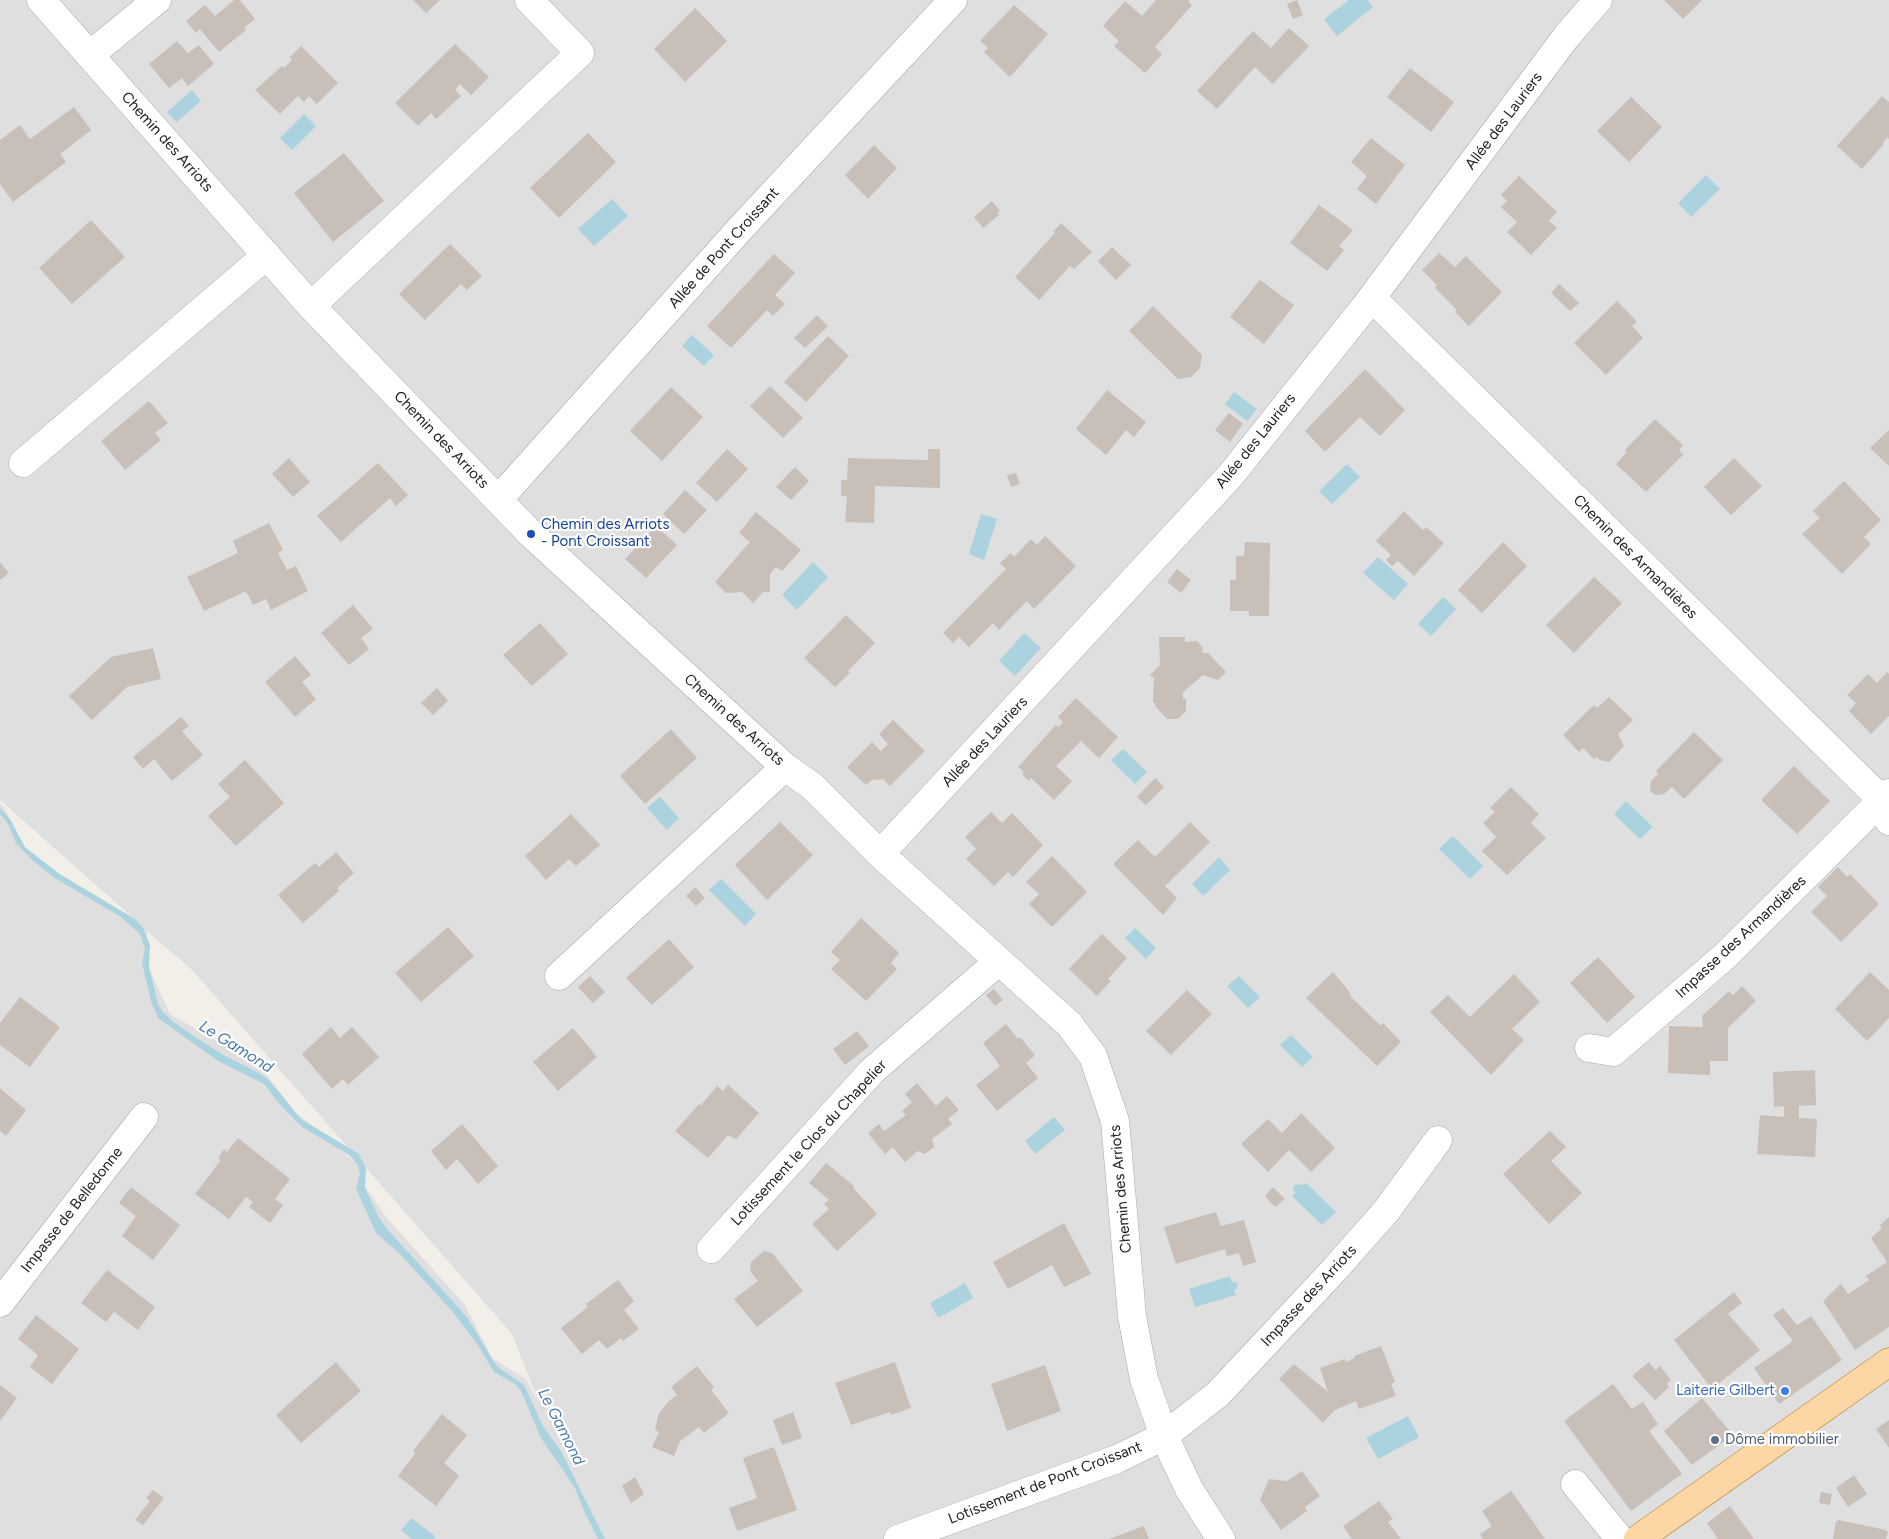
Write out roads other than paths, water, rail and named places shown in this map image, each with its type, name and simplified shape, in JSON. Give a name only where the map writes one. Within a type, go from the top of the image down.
[{"type":"main road","points":[[1638,1539],[1889,1362]]},
{"type":"street","name":"Chemin des Arriots","points":[[41,0],[311,306],[531,534],[786,767],[812,786],[880,854],[1069,1024],[1093,1056],[1115,1121],[1132,1316],[1144,1379],[1164,1436],[1190,1489],[1220,1539]]},
{"type":"street","points":[[90,55],[158,0]]},
{"type":"street","points":[[311,306],[580,53],[529,0]]},
{"type":"street","name":"Allée de Pont Croissant","points":[[498,500],[739,230],[953,0]]},
{"type":"street","name":"Allée des Lauriers","points":[[880,854],[1230,476],[1372,298],[1566,37],[1598,0]]},
{"type":"street","points":[[23,463],[267,255]]},
{"type":"street","name":"Chemin des Armandières","points":[[1372,298],[1887,805]]},
{"type":"street","points":[[559,976],[786,767]]},
{"type":"street","name":"Impasse des Armandières","points":[[1589,1048],[1613,1052],[1724,957],[1887,805]]},
{"type":"street","name":"Lotissement le Clos du Chapelier","points":[[711,1249],[872,1072],[999,961]]},
{"type":"street","name":"Impasse de Belledonne","points":[[0,1303],[144,1117]]},
{"type":"street","name":"Impasse des Arriots","points":[[1164,1436],[1218,1394],[1334,1269],[1387,1210],[1438,1140]]},
{"type":"street","name":"Lotissement de Pont Croissant","points":[[898,1539],[1117,1459],[1164,1436]]},
{"type":"street","points":[[1575,1484],[1620,1539]]},
{"type":"water","points":[[1349,0],[1368,0],[1373,7],[1337,36],[1324,19]]},
{"type":"water","points":[[192,90],[201,101],[177,122],[167,112]]},
{"type":"water","points":[[304,114],[316,126],[292,150],[280,138]]},
{"type":"water","points":[[1706,175],[1720,189],[1691,217],[1678,203]]},
{"type":"water","points":[[612,199],[628,216],[594,246],[578,229]]},
{"type":"water","points":[[692,335],[714,355],[704,366],[682,346]]},
{"type":"water","points":[[1234,392],[1257,409],[1247,421],[1225,404]]},
{"type":"water","points":[[1347,464],[1360,477],[1332,504],[1319,491]]},
{"type":"water","points":[[981,514],[997,519],[984,560],[969,554]]},
{"type":"water","points":[[1378,557],[1408,584],[1394,600],[1363,573]]},
{"type":"water","points":[[813,562],[828,577],[797,610],[782,595]]},
{"type":"water","points":[[1443,597],[1456,609],[1431,636],[1418,624]]},
{"type":"water","points":[[1024,633],[1041,648],[1015,676],[999,661]]},
{"type":"water","points":[[1123,749],[1147,772],[1135,784],[1111,760]]},
{"type":"water","points":[[660,797],[679,818],[667,830],[647,808]]},
{"type":"water","points":[[1626,801],[1653,827],[1640,839],[1614,814]]},
{"type":"water","points":[[0,808],[10,819],[25,847],[58,873],[135,919],[143,928],[150,945],[149,967],[158,1004],[172,1021],[225,1056],[268,1079],[301,1119],[359,1154],[366,1168],[365,1188],[378,1216],[388,1230],[467,1317],[499,1368],[524,1385],[543,1426],[562,1453],[605,1539],[598,1539],[575,1488],[541,1438],[521,1391],[515,1384],[494,1372],[478,1345],[452,1311],[399,1253],[376,1233],[356,1188],[360,1174],[358,1165],[349,1155],[302,1127],[282,1107],[264,1084],[218,1061],[158,1018],[151,1001],[142,963],[145,949],[140,934],[121,917],[53,877],[31,859],[16,843],[7,822],[0,814]]},
{"type":"water","points":[[1453,836],[1483,866],[1470,879],[1439,849]]},
{"type":"water","points":[[1219,857],[1230,870],[1203,896],[1192,884]]},
{"type":"water","points":[[721,879],[756,914],[745,926],[709,890]]},
{"type":"water","points":[[1135,928],[1156,948],[1146,959],[1125,938]]},
{"type":"water","points":[[1239,976],[1260,997],[1248,1008],[1227,986]]},
{"type":"water","points":[[1291,1035],[1313,1057],[1302,1067],[1280,1045]]},
{"type":"water","points":[[1054,1117],[1065,1130],[1035,1154],[1025,1141]]},
{"type":"water","points":[[1306,1183],[1336,1212],[1322,1225],[1292,1196],[1295,1193],[1294,1186]]},
{"type":"water","points":[[1230,1276],[1231,1281],[1237,1283],[1237,1288],[1234,1291],[1236,1295],[1195,1307],[1189,1289]]},
{"type":"water","points":[[965,1283],[973,1298],[938,1318],[930,1303]]},
{"type":"water","points":[[1408,1416],[1419,1437],[1378,1459],[1366,1438]]},
{"type":"water","points":[[411,1518],[436,1537],[434,1539],[412,1539],[401,1530]]},
{"type":"place","name":"Chemin des Arriots - Pont Croissant","points":[[531,534]]},
{"type":"place","name":"Laiterie Gilbert","points":[[1785,1391]]},
{"type":"place","name":"Dôme immobilier","points":[[1715,1440]]},
{"type":"water label","name":"Le Gamond","points":[[236,1047]]},
{"type":"water label","name":"Le Gamond","points":[[561,1427]]}]
